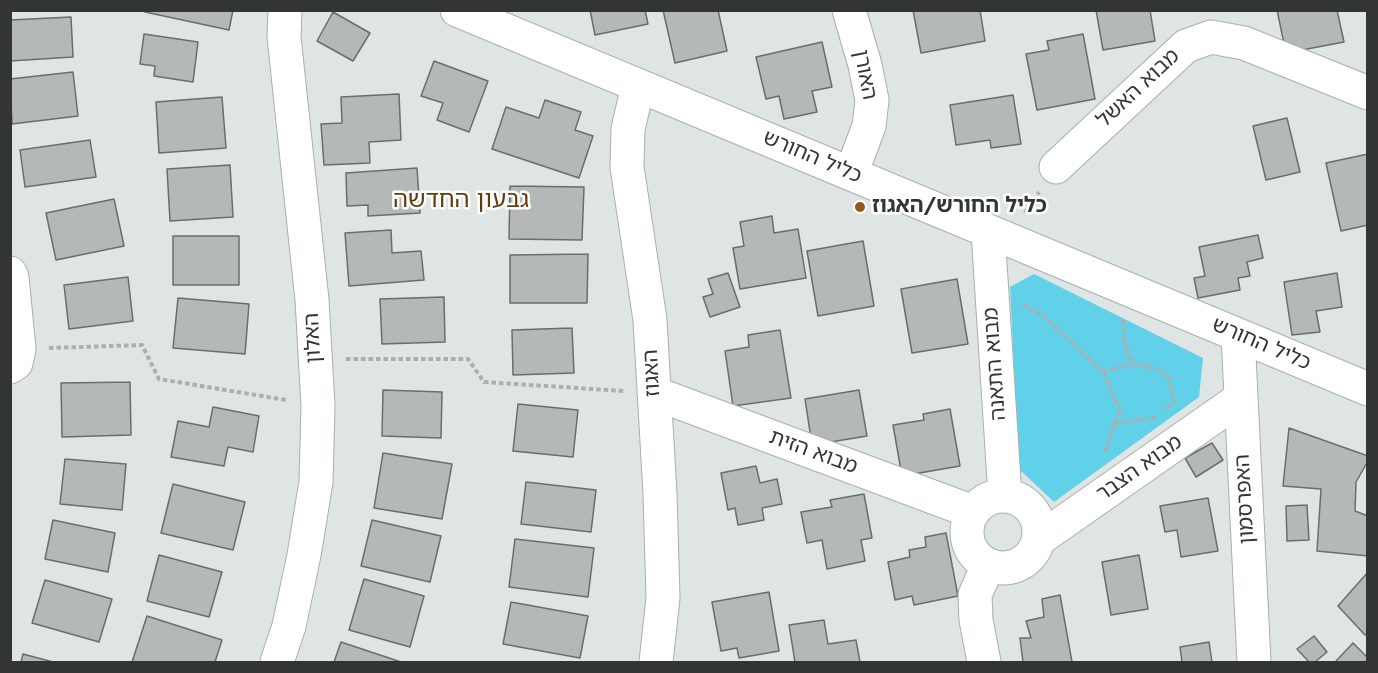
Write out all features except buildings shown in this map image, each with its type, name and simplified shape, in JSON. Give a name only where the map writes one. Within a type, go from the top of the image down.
[{"type":"street","name":"האלון","points":[[277,663],[289,626],[316,482],[318,406],[312,300],[284,37],[285,10]]},
{"type":"street","name":"כליל החורש","points":[[457,10],[1368,389]]},
{"type":"street","name":"האורן","points":[[849,10],[865,64],[872,100],[869,126],[851,174]]},
{"type":"street","name":"מבוא האשל","points":[[1056,166],[1186,46],[1211,37],[1244,43],[1368,93]]},
{"type":"street","name":"האגוז","points":[[638,86],[628,129],[627,167],[650,320],[663,598],[661,661]]},
{"type":"street","name":"מבוא התאנה","points":[[998,236],[992,286],[1005,496]]},
{"type":"street","points":[[10,273],[15,358]]},
{"type":"street","name":"האפרסמון","points":[[1238,335],[1254,663]]},
{"type":"street","name":"מבוא הזית","points":[[654,393],[973,512]]},
{"type":"street","name":"מבוא הצבר","points":[[1038,540],[1242,398]]},
{"type":"street","points":[[1005,496],[1017,499],[1028,506],[1039,528],[1035,548],[1027,558],[1017,565],[1005,568],[988,565],[978,558],[970,548],[967,524],[981,503],[993,497],[1005,496]]},
{"type":"street","points":[[984,663],[976,620],[975,595],[988,565]]},
{"type":"path","points":[[998,236],[1056,166]]},
{"type":"path","points":[[992,286],[1045,317],[1103,372],[1121,412],[1114,424],[1104,454]]},
{"type":"path","points":[[1121,287],[1125,347],[1132,363]]},
{"type":"path","points":[[15,358],[142,345],[159,379],[318,406]]},
{"type":"path","points":[[316,359],[468,359],[484,382],[654,393]]},
{"type":"path","points":[[1103,372],[1132,363],[1158,369],[1169,378],[1174,401],[1158,417],[1114,424]]},
{"type":"shaded area","points":[[1034,274],[1203,358],[1199,397],[1054,502],[1019,469],[1010,287]]},
{"type":"place","name":"כליל החורש/האגוז","points":[[860,207]]},
{"type":"district","name":"גבעון החדשה","points":[[461,201]]}]
